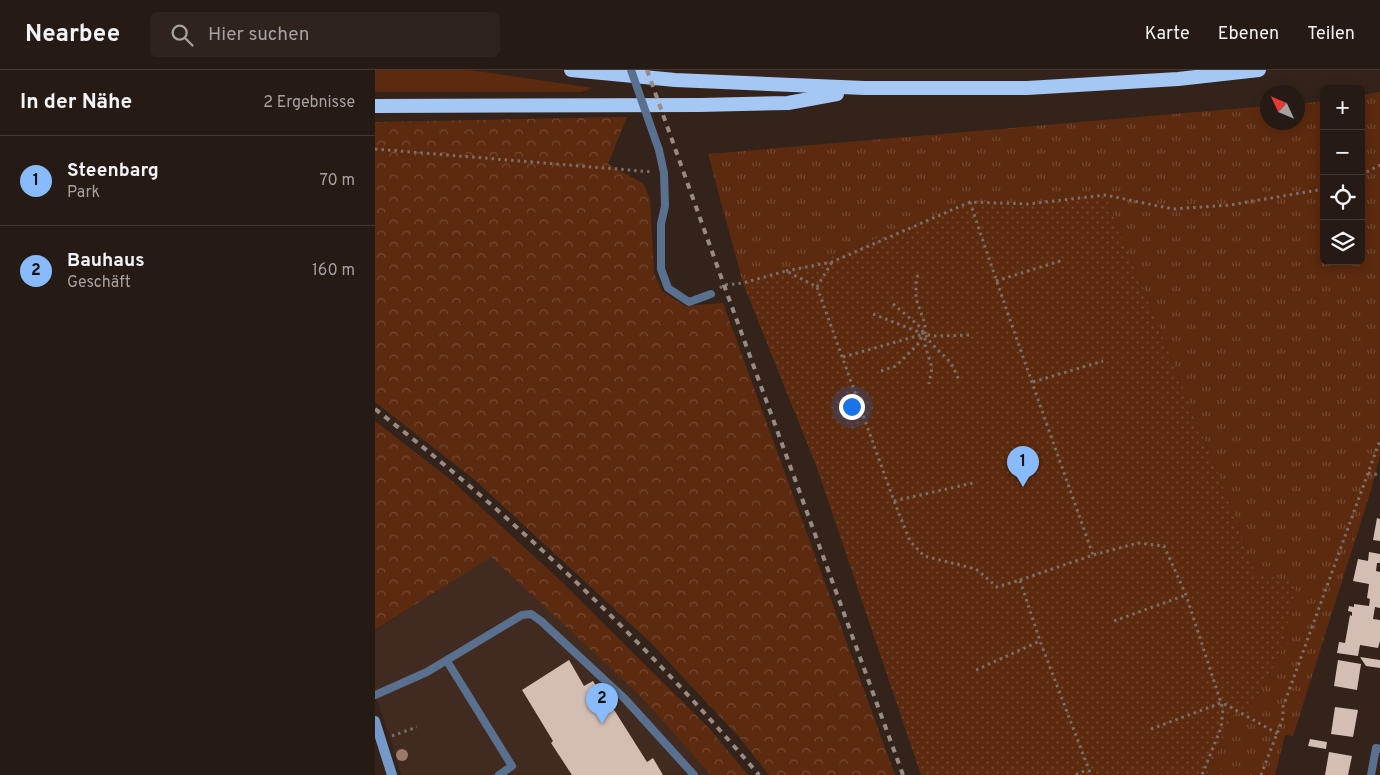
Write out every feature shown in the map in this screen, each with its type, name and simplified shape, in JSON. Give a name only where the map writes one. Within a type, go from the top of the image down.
[{"type":"highway","points":[[571,70],[675,80],[865,88],[1027,88],[1178,79],[1259,70]]},
{"type":"highway","points":[[375,106],[789,103],[865,88]]},
{"type":"main road","points":[[375,721],[392,775]]},
{"type":"lane","points":[[631,70],[659,150],[664,173],[665,206],[661,224],[661,269],[668,288],[689,302],[711,294]]},
{"type":"lane","points":[[375,695],[412,680],[522,615],[531,614],[541,621],[625,699],[694,775]]},
{"type":"lane","points":[[447,661],[512,766],[499,775]]},
{"type":"lane","points":[[1371,775],[1376,748],[1380,749]]},
{"type":"path","points":[[375,148],[664,173]]},
{"type":"path","points":[[1365,173],[1380,165]]},
{"type":"path","points":[[711,294],[724,285],[743,283],[786,271],[832,262],[970,202],[1028,204],[1105,195],[1173,209],[1230,205],[1320,190]]},
{"type":"path","points":[[970,202],[1093,556]]},
{"type":"path","points":[[996,281],[1063,260]]},
{"type":"path","points":[[817,287],[832,262]]},
{"type":"path","points":[[786,271],[817,287],[894,501],[910,541],[924,556],[976,569],[997,587],[1139,543],[1164,546],[1186,596],[1218,699],[1223,709],[1221,728],[1201,775]]},
{"type":"path","points":[[918,275],[916,299],[925,324],[925,345],[932,368],[929,384]]},
{"type":"path","points":[[893,304],[918,325],[953,367],[960,382]]},
{"type":"path","points":[[873,314],[924,334],[934,336],[970,335]]},
{"type":"path","points":[[843,357],[924,334]]},
{"type":"path","points":[[881,371],[896,366],[918,344],[924,334]]},
{"type":"path","points":[[1033,382],[1103,361]]},
{"type":"path","points":[[1261,775],[1278,734],[1283,718],[1283,707],[1380,440]]},
{"type":"path","points":[[1368,473],[1380,474]]},
{"type":"path","points":[[894,501],[973,483]]},
{"type":"path","points":[[1020,580],[1040,641],[1091,775]]},
{"type":"path","points":[[1114,621],[1186,596]]},
{"type":"path","points":[[976,670],[1040,641]]},
{"type":"path","points":[[1151,729],[1221,703],[1278,734]]},
{"type":"path","points":[[381,739],[417,728]]},
{"type":"path","points":[[1076,775],[1088,768]]},
{"type":"shaded area","points":[[491,556],[637,693],[711,775],[401,775],[375,694],[375,631]]},
{"type":"green space","points":[[375,70],[470,70],[593,88],[581,92],[375,92]]},
{"type":"green space","points":[[1380,92],[1380,455],[1371,490],[1293,736],[1285,735],[1275,775],[1207,775],[1235,711],[1247,717],[1281,652],[1296,583],[1255,573],[1231,506],[1105,195],[1028,204],[970,202],[828,258],[743,283],[708,154],[1260,107],[1260,130],[1305,130],[1305,103],[1320,101],[1320,265],[1365,265],[1365,94]]},
{"type":"green space","points":[[627,117],[608,164],[644,184],[650,200],[654,273],[662,291],[685,306],[723,303],[895,775],[769,775],[738,736],[650,642],[476,481],[375,402],[375,122]]},
{"type":"green space","points":[[1105,195],[1231,506],[1255,573],[1297,583],[1281,652],[1247,717],[1235,711],[1207,775],[921,775],[817,468],[743,283],[828,258],[970,202],[1028,204]]},
{"type":"green space","points":[[375,421],[451,480],[563,583],[709,728],[748,775],[711,775],[637,693],[491,557],[375,630]]},
{"type":"building","points":[[1377,518],[1380,519],[1380,541],[1373,540]]},
{"type":"building","points":[[1369,552],[1380,554],[1380,563],[1377,563],[1376,571],[1380,572],[1380,608],[1375,607],[1373,619],[1380,620],[1378,648],[1360,645],[1358,656],[1337,653],[1339,642],[1345,643],[1350,615],[1352,616],[1352,612],[1348,611],[1349,606],[1354,607],[1354,604],[1369,606],[1370,599],[1367,598],[1369,584],[1353,581],[1358,559],[1368,561]]},
{"type":"building","points":[[1360,657],[1380,660],[1380,668],[1366,666]]},
{"type":"building","points":[[569,660],[584,686],[593,681],[609,707],[611,705],[647,762],[653,758],[663,775],[572,775],[551,743],[553,741],[522,690]]},
{"type":"building","points":[[1338,660],[1361,664],[1357,690],[1334,686]]},
{"type":"building","points":[[1335,707],[1358,710],[1353,737],[1331,734]]},
{"type":"building","points":[[1310,739],[1327,742],[1326,749],[1308,746]]},
{"type":"building","points":[[1329,752],[1352,756],[1348,775],[1325,775]]},
{"type":"railway","points":[[647,70],[903,775]]},
{"type":"railway","points":[[375,409],[478,493],[576,582],[670,676],[759,775]]},
{"type":"place","name":"Steenbarg","points":[[1023,487]]},
{"type":"place","name":"Bauhaus","points":[[602,724]]}]
